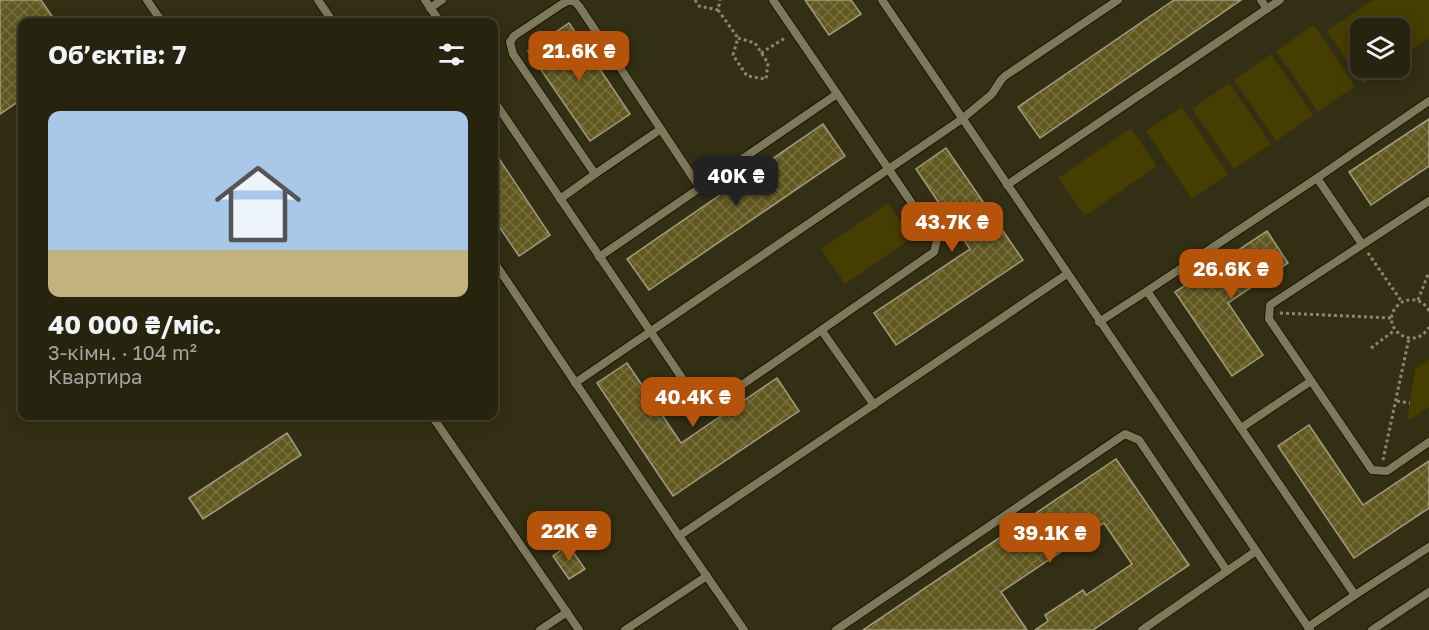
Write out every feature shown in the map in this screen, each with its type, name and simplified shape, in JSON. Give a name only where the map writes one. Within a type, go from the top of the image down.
[{"type":"lane","points":[[147,0],[159,18]]},
{"type":"lane","points":[[318,0],[330,18]]},
{"type":"lane","points":[[425,0],[437,18]]},
{"type":"lane","points":[[430,8],[442,0]]},
{"type":"lane","points":[[498,107],[700,406],[713,405],[934,252],[937,240],[774,0]]},
{"type":"lane","points":[[882,0],[1309,629],[1429,547]]},
{"type":"lane","points":[[575,383],[962,119],[992,94],[1005,76],[1118,0]]},
{"type":"lane","points":[[1261,0],[1267,9]]},
{"type":"lane","points":[[1007,185],[1280,0]]},
{"type":"lane","points":[[595,174],[513,54],[510,42],[514,36],[568,1],[574,1],[579,6],[700,188]]},
{"type":"lane","points":[[599,257],[837,94]]},
{"type":"lane","points":[[1099,322],[1429,101]]},
{"type":"lane","points":[[560,199],[661,129]]},
{"type":"lane","points":[[1317,178],[1362,244]]},
{"type":"lane","points":[[1429,201],[1270,304],[1269,312],[1269,319],[1372,470],[1387,471],[1429,442]]},
{"type":"lane","points":[[498,268],[744,630]]},
{"type":"lane","points":[[679,536],[1067,274]]},
{"type":"lane","points":[[1147,291],[1355,596]]},
{"type":"lane","points":[[822,331],[874,405]]},
{"type":"lane","points":[[1240,428],[1311,381]]},
{"type":"lane","points":[[435,420],[579,630]]},
{"type":"lane","points":[[836,630],[1125,434],[1139,440],[1227,571]]},
{"type":"lane","points":[[1142,630],[1256,551]]},
{"type":"lane","points":[[625,630],[707,576]]},
{"type":"lane","points":[[1372,630],[1429,592]]},
{"type":"lane","points":[[540,630],[567,612]]},
{"type":"path","points":[[695,0],[699,6],[718,10],[738,38],[755,43],[768,63],[765,80],[747,76],[733,55],[738,38]]},
{"type":"path","points":[[718,10],[720,0]]},
{"type":"path","points":[[761,53],[795,32]]},
{"type":"path","points":[[1362,244],[1402,302]]},
{"type":"path","points":[[1418,300],[1429,272]]},
{"type":"path","points":[[1429,309],[1418,300],[1411,299],[1402,302],[1395,309],[1392,318],[1395,330],[1403,337],[1415,338],[1429,327]]},
{"type":"path","points":[[1269,312],[1392,318]]},
{"type":"path","points":[[1371,348],[1395,330]]},
{"type":"path","points":[[1424,333],[1429,340]]},
{"type":"path","points":[[1381,471],[1409,338]]},
{"type":"path","points":[[1396,401],[1410,403]]},
{"type":"shaded area","points":[[1372,0],[1429,0],[1429,38],[1410,51],[1410,18],[1350,18],[1350,64],[1327,31]]},
{"type":"shaded area","points":[[1314,25],[1355,86],[1318,112],[1276,51]]},
{"type":"shaded area","points":[[1271,54],[1313,115],[1276,141],[1234,80]]},
{"type":"shaded area","points":[[1360,78],[1370,78],[1363,83]]},
{"type":"shaded area","points":[[1229,83],[1271,144],[1234,169],[1192,109]]},
{"type":"shaded area","points":[[1182,107],[1228,174],[1192,199],[1146,131]]},
{"type":"shaded area","points":[[1131,128],[1157,166],[1085,216],[1058,178]]},
{"type":"shaded area","points":[[888,203],[912,238],[845,284],[821,249]]},
{"type":"shaded area","points":[[1429,359],[1429,407],[1407,421],[1415,369]]},
{"type":"building","points":[[0,0],[41,0],[53,18],[18,18],[18,102],[0,114]]},
{"type":"building","points":[[805,0],[851,0],[861,14],[829,35]]},
{"type":"building","points":[[1174,0],[1241,0],[1040,138],[1018,107]]},
{"type":"building","points":[[569,23],[630,114],[590,141],[528,51]]},
{"type":"building","points":[[1429,119],[1429,166],[1371,205],[1349,172]]},
{"type":"building","points":[[823,124],[845,156],[649,290],[627,259]]},
{"type":"building","points":[[946,148],[1023,260],[896,345],[874,313],[970,249],[916,169]]},
{"type":"building","points":[[498,157],[550,235],[519,256],[498,225]]},
{"type":"building","points":[[1267,231],[1288,263],[1228,303],[1263,355],[1232,376],[1175,292]]},
{"type":"building","points":[[627,363],[681,443],[777,378],[799,411],[673,496],[597,383]]},
{"type":"building","points":[[1309,425],[1363,505],[1429,461],[1429,508],[1354,558],[1278,446]]},
{"type":"building","points":[[287,433],[301,455],[203,519],[189,498]]},
{"type":"building","points":[[1116,459],[1189,565],[1093,630],[1035,630],[1048,621],[1045,615],[1083,590],[1086,595],[1132,564],[1104,523],[1001,592],[1027,630],[863,630]]},
{"type":"building","points":[[568,545],[585,569],[569,579],[553,556]]}]
